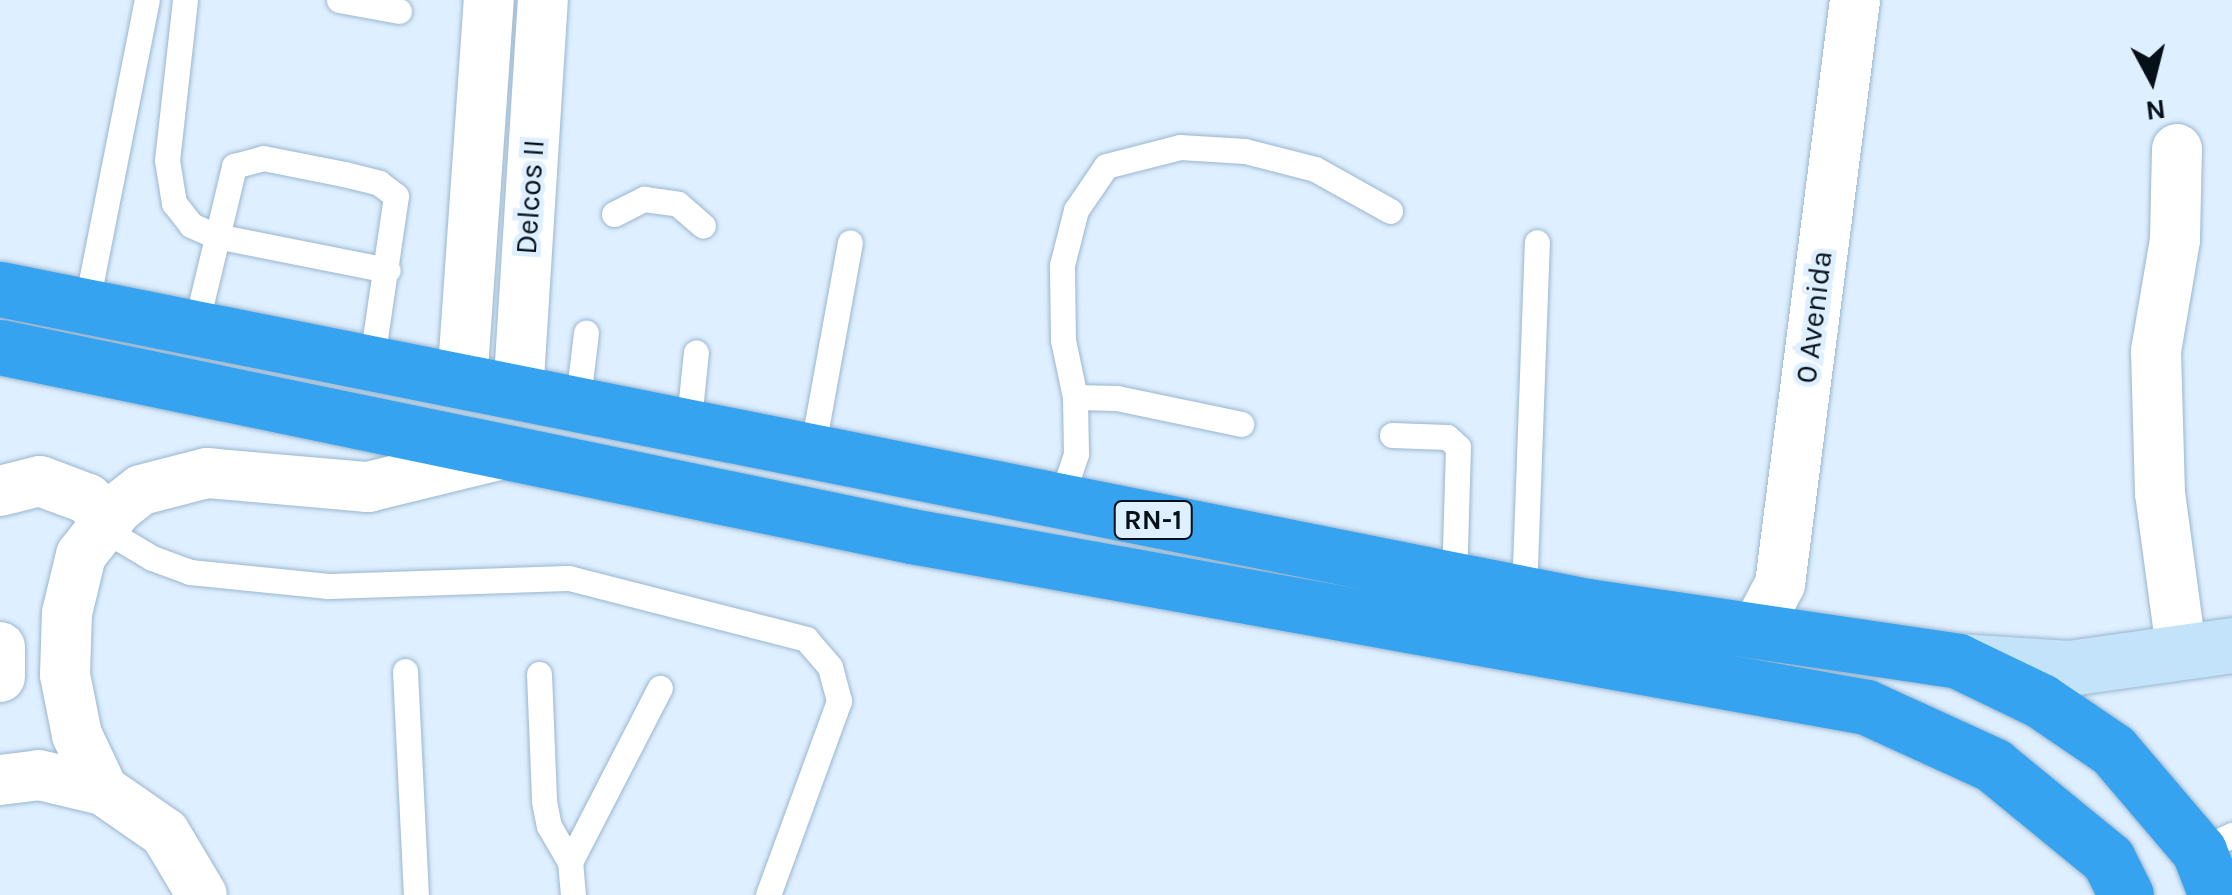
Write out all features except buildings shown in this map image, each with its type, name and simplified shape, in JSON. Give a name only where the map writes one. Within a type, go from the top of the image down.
[{"type":"highway","name":"RN-1","points":[[0,289],[1524,594],[1958,661],[2041,701],[2113,750],[2216,860]]},
{"type":"highway","name":"RN-1","points":[[0,347],[911,536],[1866,707],[1993,766],[2108,859],[2126,895]]},
{"type":"street","name":"Delcos II","points":[[462,383],[488,0]]},
{"type":"street","name":"Delcos II","points":[[518,394],[543,0]]},
{"type":"street","name":"0 Avenida","points":[[1757,628],[1780,584],[1855,0]]},
{"type":"street","points":[[1958,661],[2069,668],[2207,650],[2160,493],[2156,351],[2176,240],[2176,149]]},
{"type":"street","points":[[103,790],[77,735],[65,674],[72,583],[106,520],[141,490],[172,478],[207,473],[368,487],[506,453]]},
{"type":"street","points":[[0,492],[40,481],[88,499],[106,520]]},
{"type":"street","points":[[0,647],[0,676]]},
{"type":"street","points":[[0,780],[39,775],[103,790],[165,833],[202,895]]},
{"type":"lane","points":[[86,307],[147,0]]},
{"type":"lane","points":[[185,0],[167,178],[191,224],[216,236],[388,270]]},
{"type":"lane","points":[[339,0],[399,11]]},
{"type":"lane","points":[[1060,502],[1076,454],[1076,398],[1063,340],[1062,265],[1076,210],[1106,166],[1180,147],[1246,152],[1316,169],[1390,211]]},
{"type":"lane","points":[[195,330],[234,166],[263,158],[328,170],[379,183],[396,196],[371,366]]},
{"type":"lane","points":[[614,214],[644,199],[678,204],[702,226]]},
{"type":"lane","points":[[812,451],[850,242]]},
{"type":"lane","points":[[1524,594],[1537,242]]},
{"type":"lane","points":[[577,406],[586,333]]},
{"type":"lane","points":[[688,429],[696,352]]},
{"type":"lane","points":[[1076,398],[1117,398],[1240,424]]},
{"type":"lane","points":[[1392,435],[1446,436],[1458,447],[1454,580]]},
{"type":"lane","points":[[106,520],[152,558],[190,572],[328,586],[570,578],[806,638],[830,667],[839,701],[768,895]]},
{"type":"lane","points":[[405,672],[416,895]]},
{"type":"lane","points":[[539,674],[544,802],[570,862],[573,895]]},
{"type":"lane","points":[[570,862],[660,688]]}]
